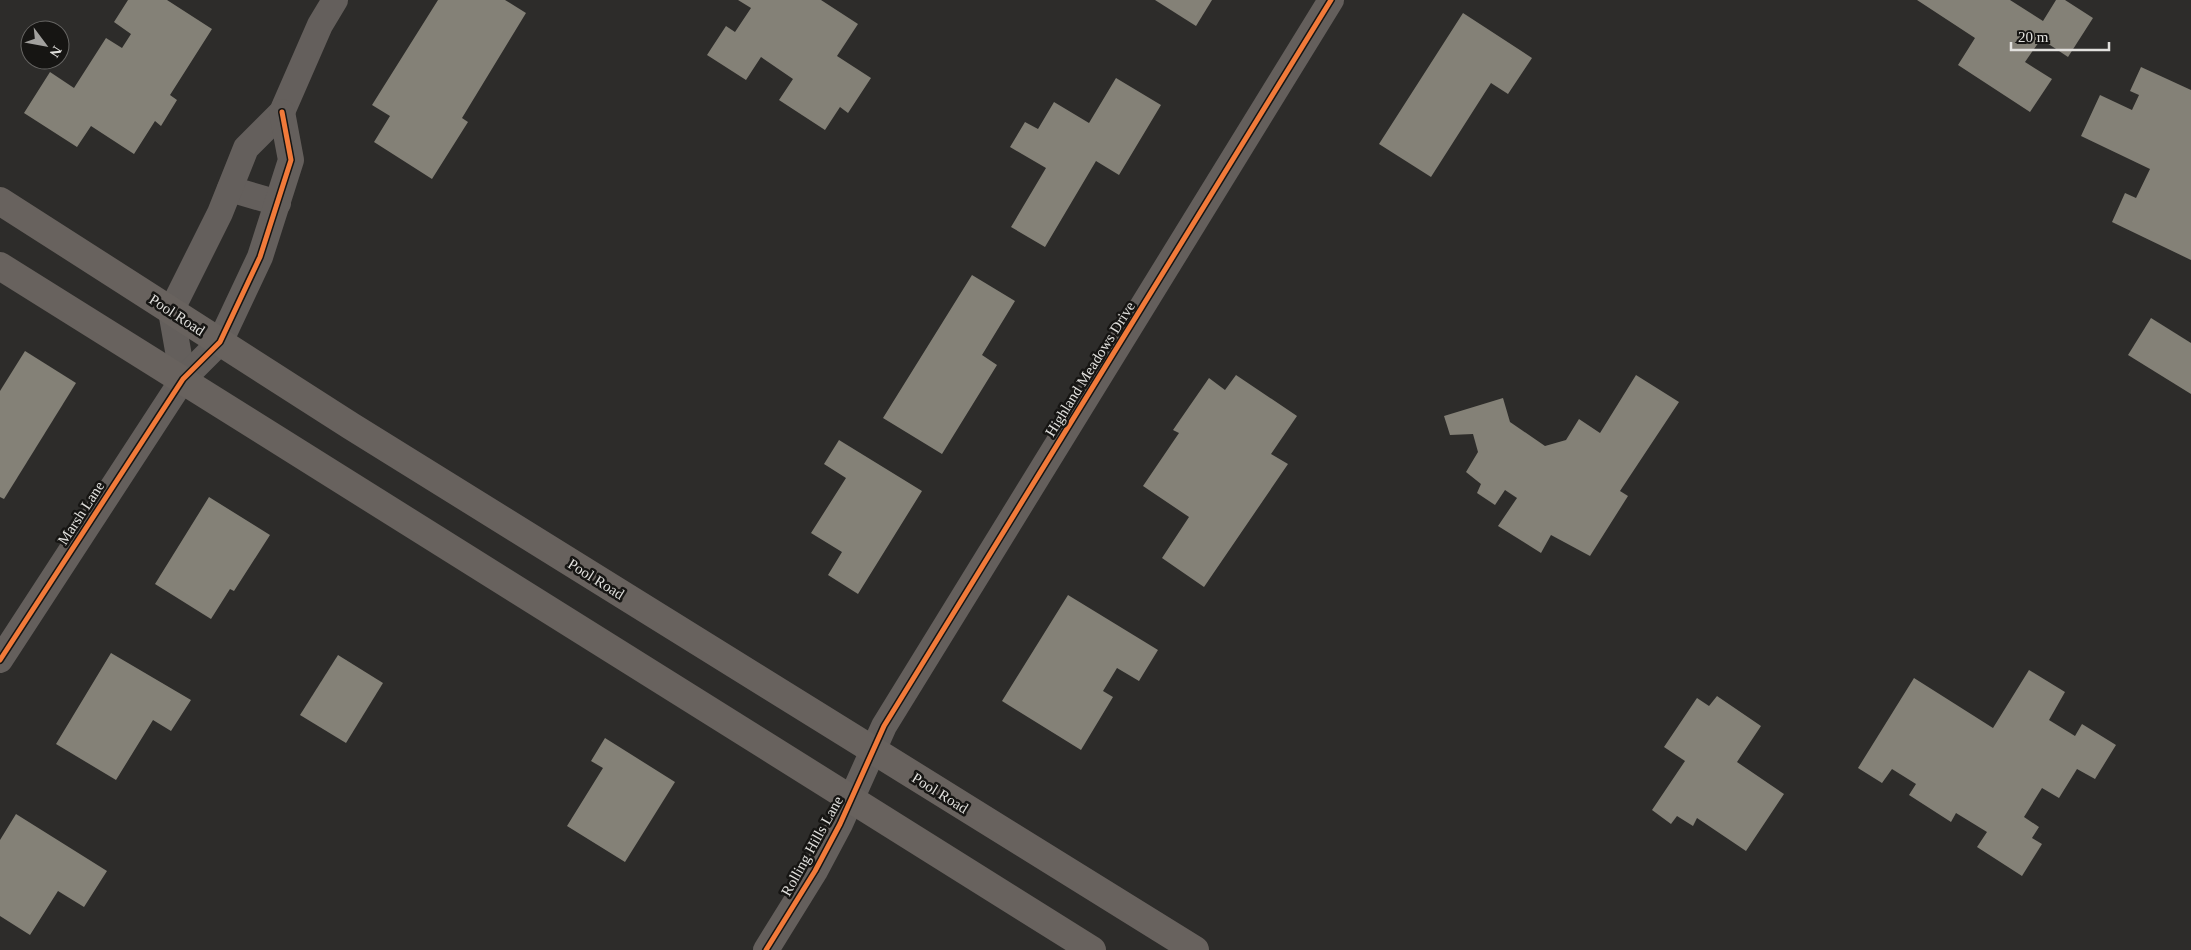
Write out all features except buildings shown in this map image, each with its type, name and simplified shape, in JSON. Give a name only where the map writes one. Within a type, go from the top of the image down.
[{"type":"main road","name":"Pool Road","points":[[0,201],[351,426],[872,751],[1196,950]]},
{"type":"main road","points":[[0,266],[1092,950]]},
{"type":"street","points":[[183,379],[171,311],[220,213],[246,148],[282,112],[320,25],[335,0]]},
{"type":"street","name":"Highland Meadows Drive","points":[[872,751],[884,726],[1331,0]]},
{"type":"street","name":"Marsh Lane","points":[[0,660],[183,379],[220,342],[260,258],[291,160],[282,112]]},
{"type":"street","points":[[230,189],[278,203]]},
{"type":"street","name":"Rolling Hills Lane","points":[[766,950],[815,871],[852,799],[872,751]]},
{"type":"cycle path","points":[[766,950],[815,871],[840,824],[884,726],[1331,0]]},
{"type":"cycle path","points":[[0,660],[183,379],[220,342],[260,257],[291,160],[282,112]]}]
